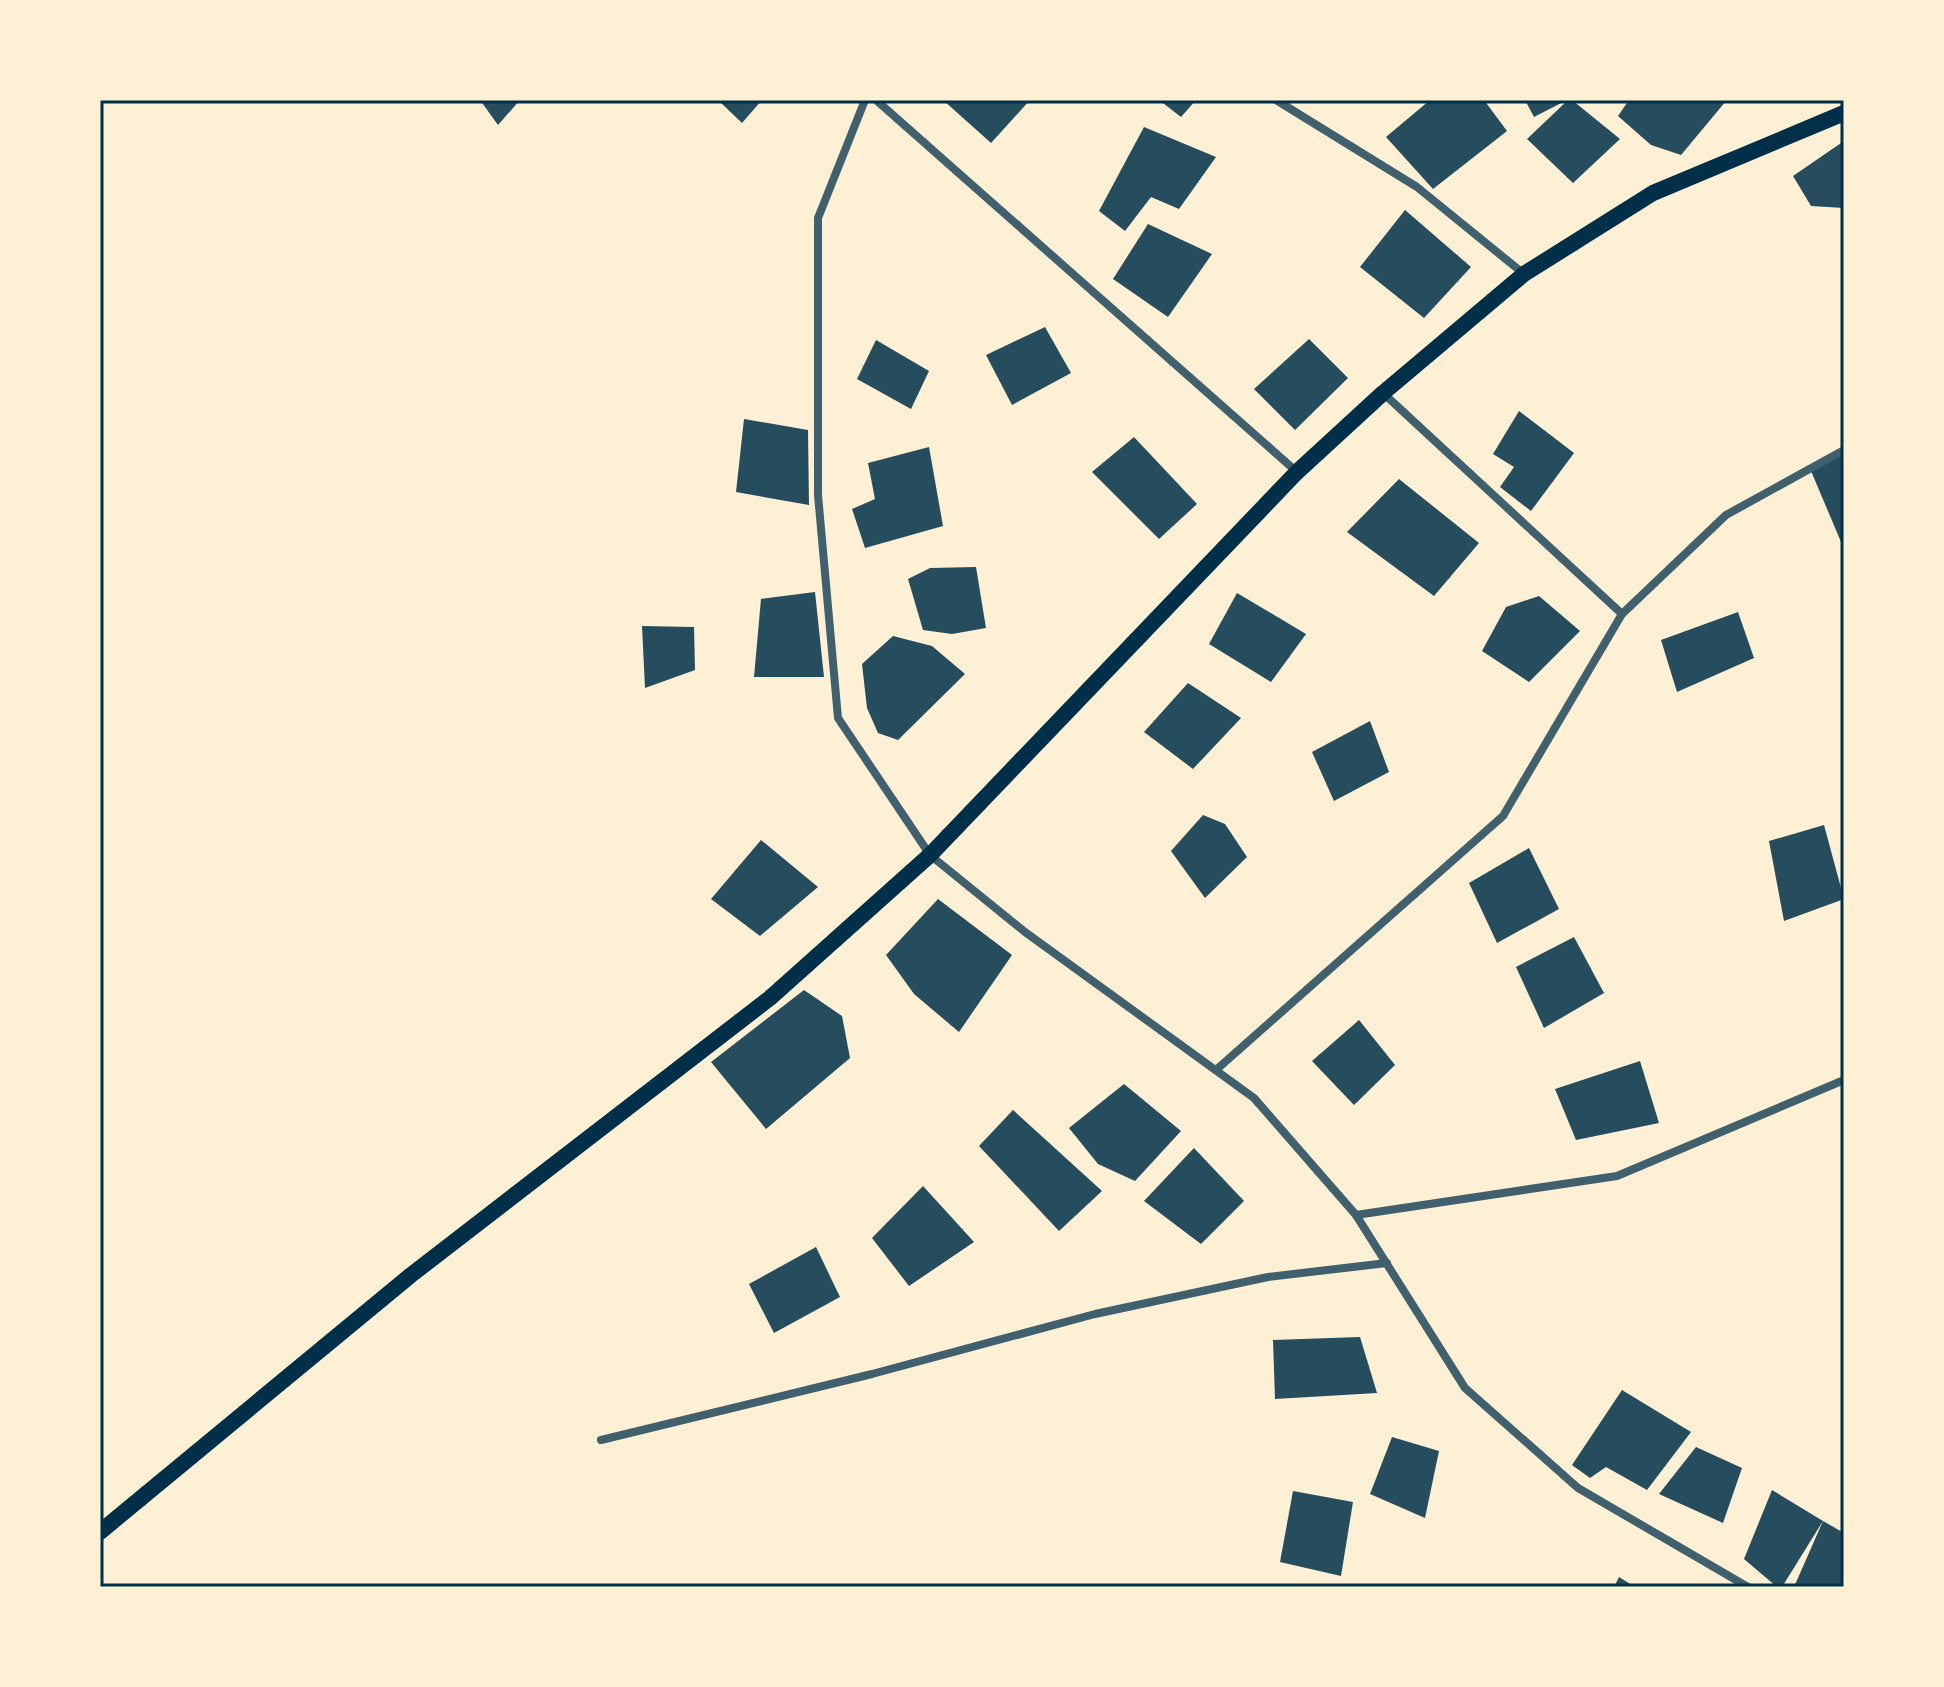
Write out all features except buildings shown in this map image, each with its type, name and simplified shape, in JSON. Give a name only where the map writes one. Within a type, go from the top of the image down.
[{"type":"main road","points":[[100,1532],[411,1275],[770,998],[930,855],[1297,472],[1383,393],[1524,274],[1653,193],[1844,113]]},
{"type":"street","points":[[865,100],[818,218],[818,495],[838,718],[930,855],[1025,932],[1254,1098],[1356,1215],[1465,1388],[1578,1488],[1748,1587]]},
{"type":"street","points":[[876,100],[1297,472]]},
{"type":"street","points":[[1276,100],[1417,187],[1524,274]]},
{"type":"street","points":[[1383,393],[1622,614]]},
{"type":"street","points":[[1216,1070],[1503,816],[1622,614],[1726,515],[1844,450]]},
{"type":"street","points":[[1356,1215],[1617,1176],[1844,1080]]},
{"type":"street","points":[[601,1440],[872,1374],[1095,1314],[1268,1277],[1387,1263]]}]
